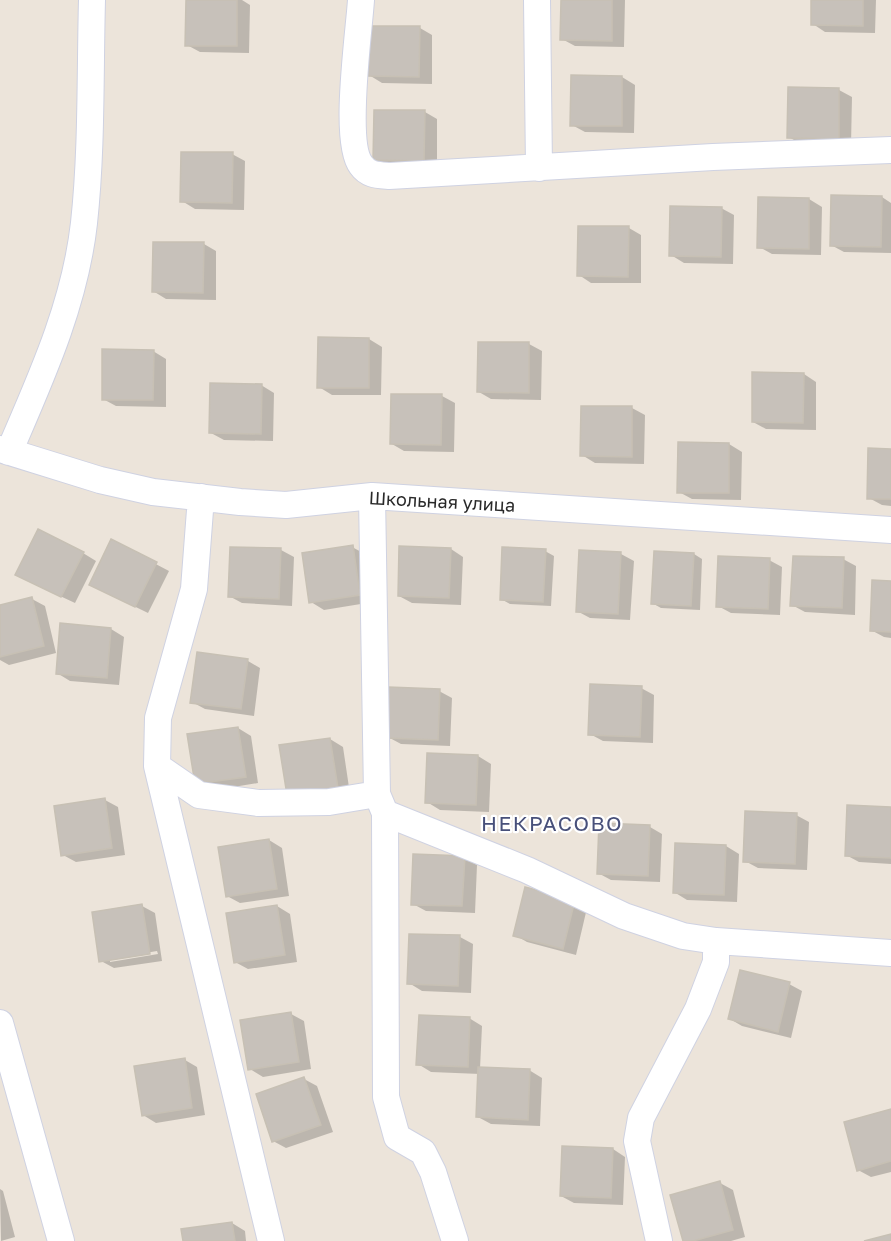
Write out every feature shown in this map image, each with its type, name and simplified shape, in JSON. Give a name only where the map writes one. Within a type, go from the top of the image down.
[{"type":"street","points":[[5,450],[54,348],[84,225],[89,143],[92,0]]},
{"type":"street","points":[[361,0],[352,132],[359,163],[370,174],[389,176],[891,150]]},
{"type":"street","points":[[537,0],[539,168]]},
{"type":"street","name":"Школьная улица","points":[[5,450],[100,480],[153,492],[286,505],[372,496],[891,530]]},
{"type":"street","points":[[372,496],[381,803],[386,1097],[397,1137],[423,1152],[433,1172],[455,1241]]},
{"type":"street","points":[[201,497],[194,589],[158,718],[157,766],[272,1241]]},
{"type":"street","points":[[157,766],[199,795],[258,802],[381,803],[624,916],[683,936],[716,941],[891,953]]},
{"type":"street","points":[[659,1241],[637,1141],[641,1118],[698,1009],[716,962],[716,941]]},
{"type":"street","points":[[0,1023],[62,1241]]},
{"type":"building","points":[[186,0],[237,0],[237,46],[185,46]]},
{"type":"building","points":[[561,0],[612,0],[612,41],[560,40]]},
{"type":"building","points":[[811,0],[863,0],[863,26],[811,25]]},
{"type":"building","points":[[368,26],[420,26],[419,77],[368,76]]},
{"type":"building","points":[[571,75],[622,76],[622,126],[570,126]]},
{"type":"building","points":[[788,87],[839,88],[839,139],[787,138]]},
{"type":"building","points":[[374,110],[425,110],[424,161],[373,160]]},
{"type":"building","points":[[181,152],[233,152],[232,203],[180,202]]},
{"type":"building","points":[[831,195],[882,196],[881,247],[830,246]]},
{"type":"building","points":[[758,197],[809,198],[809,249],[757,248]]},
{"type":"building","points":[[670,206],[722,207],[721,257],[669,256]]},
{"type":"building","points":[[578,226],[629,226],[628,277],[577,276]]},
{"type":"building","points":[[153,242],[204,242],[203,293],[152,292]]},
{"type":"building","points":[[318,337],[369,338],[369,388],[317,388]]},
{"type":"building","points":[[478,342],[529,342],[529,393],[477,392]]},
{"type":"building","points":[[102,349],[154,350],[153,400],[102,400]]},
{"type":"building","points":[[752,372],[804,373],[803,423],[752,422]]},
{"type":"building","points":[[210,383],[262,384],[261,434],[209,433]]},
{"type":"building","points":[[391,394],[442,394],[441,445],[390,444]]},
{"type":"building","points":[[581,406],[632,406],[632,457],[580,456]]},
{"type":"building","points":[[678,442],[729,443],[729,493],[677,493]]},
{"type":"building","points":[[868,448],[891,449],[891,499],[867,499]]},
{"type":"building","points":[[38,529],[84,552],[61,597],[15,575]]},
{"type":"building","points":[[111,539],[157,562],[135,607],[89,585]]},
{"type":"building","points":[[353,545],[360,595],[309,603],[302,553]]},
{"type":"building","points":[[399,546],[451,548],[449,598],[398,596]]},
{"type":"building","points":[[230,547],[281,548],[279,599],[228,597]]},
{"type":"building","points":[[502,547],[546,549],[543,602],[500,600]]},
{"type":"building","points":[[579,550],[621,552],[618,614],[576,612]]},
{"type":"building","points":[[654,551],[694,553],[691,606],[651,604]]},
{"type":"building","points":[[718,556],[770,558],[768,609],[716,607]]},
{"type":"building","points":[[793,556],[844,557],[842,608],[790,606]]},
{"type":"building","points":[[872,580],[891,581],[891,632],[870,631]]},
{"type":"building","points":[[32,597],[44,646],[0,657],[0,605]]},
{"type":"building","points":[[60,623],[111,628],[107,678],[56,674]]},
{"type":"building","points":[[197,652],[248,659],[241,709],[190,703]]},
{"type":"building","points":[[590,684],[642,686],[640,737],[588,735]]},
{"type":"building","points":[[388,687],[440,689],[438,740],[386,738]]},
{"type":"building","points":[[238,727],[246,777],[195,784],[187,734]]},
{"type":"building","points":[[330,738],[338,788],[287,795],[279,745]]},
{"type":"building","points":[[427,753],[478,755],[476,805],[425,803]]},
{"type":"building","points":[[105,798],[112,848],[61,856],[54,806]]},
{"type":"building","points":[[847,805],[891,807],[891,858],[845,856]]},
{"type":"building","points":[[745,811],[797,813],[795,864],[743,862]]},
{"type":"building","points":[[599,823],[650,825],[648,876],[597,874]]},
{"type":"building","points":[[269,839],[277,889],[226,897],[218,847]]},
{"type":"building","points":[[675,843],[726,845],[724,895],[673,893]]},
{"type":"building","points":[[413,854],[465,856],[462,906],[411,905]]},
{"type":"building","points":[[525,887],[575,900],[563,949],[513,936]]},
{"type":"building","points":[[142,904],[150,954],[99,962],[92,912]]},
{"type":"building","points":[[277,905],[285,955],[234,963],[226,913]]},
{"type":"building","points":[[409,934],[460,935],[458,986],[407,984]]},
{"type":"building","points":[[740,970],[790,982],[778,1032],[728,1019]]},
{"type":"building","points":[[291,1012],[299,1062],[248,1070],[240,1020]]},
{"type":"building","points":[[419,1015],[470,1017],[468,1067],[416,1065]]},
{"type":"building","points":[[185,1058],[192,1108],[142,1116],[134,1066]]},
{"type":"building","points":[[478,1067],[530,1069],[528,1120],[476,1117]]},
{"type":"building","points":[[304,1077],[321,1125],[272,1142],[256,1094]]},
{"type":"building","points":[[891,1109],[891,1161],[857,1171],[844,1122]]},
{"type":"building","points":[[562,1146],[613,1148],[611,1198],[560,1196]]},
{"type":"building","points":[[720,1181],[733,1230],[693,1241],[683,1241],[670,1195]]},
{"type":"building","points":[[232,1222],[235,1241],[183,1241],[181,1229]]},
{"type":"building","points":[[891,1234],[891,1241],[864,1241]]},
{"type":"district","name":"НЕКРАСОВО","points":[[552,823]]}]
